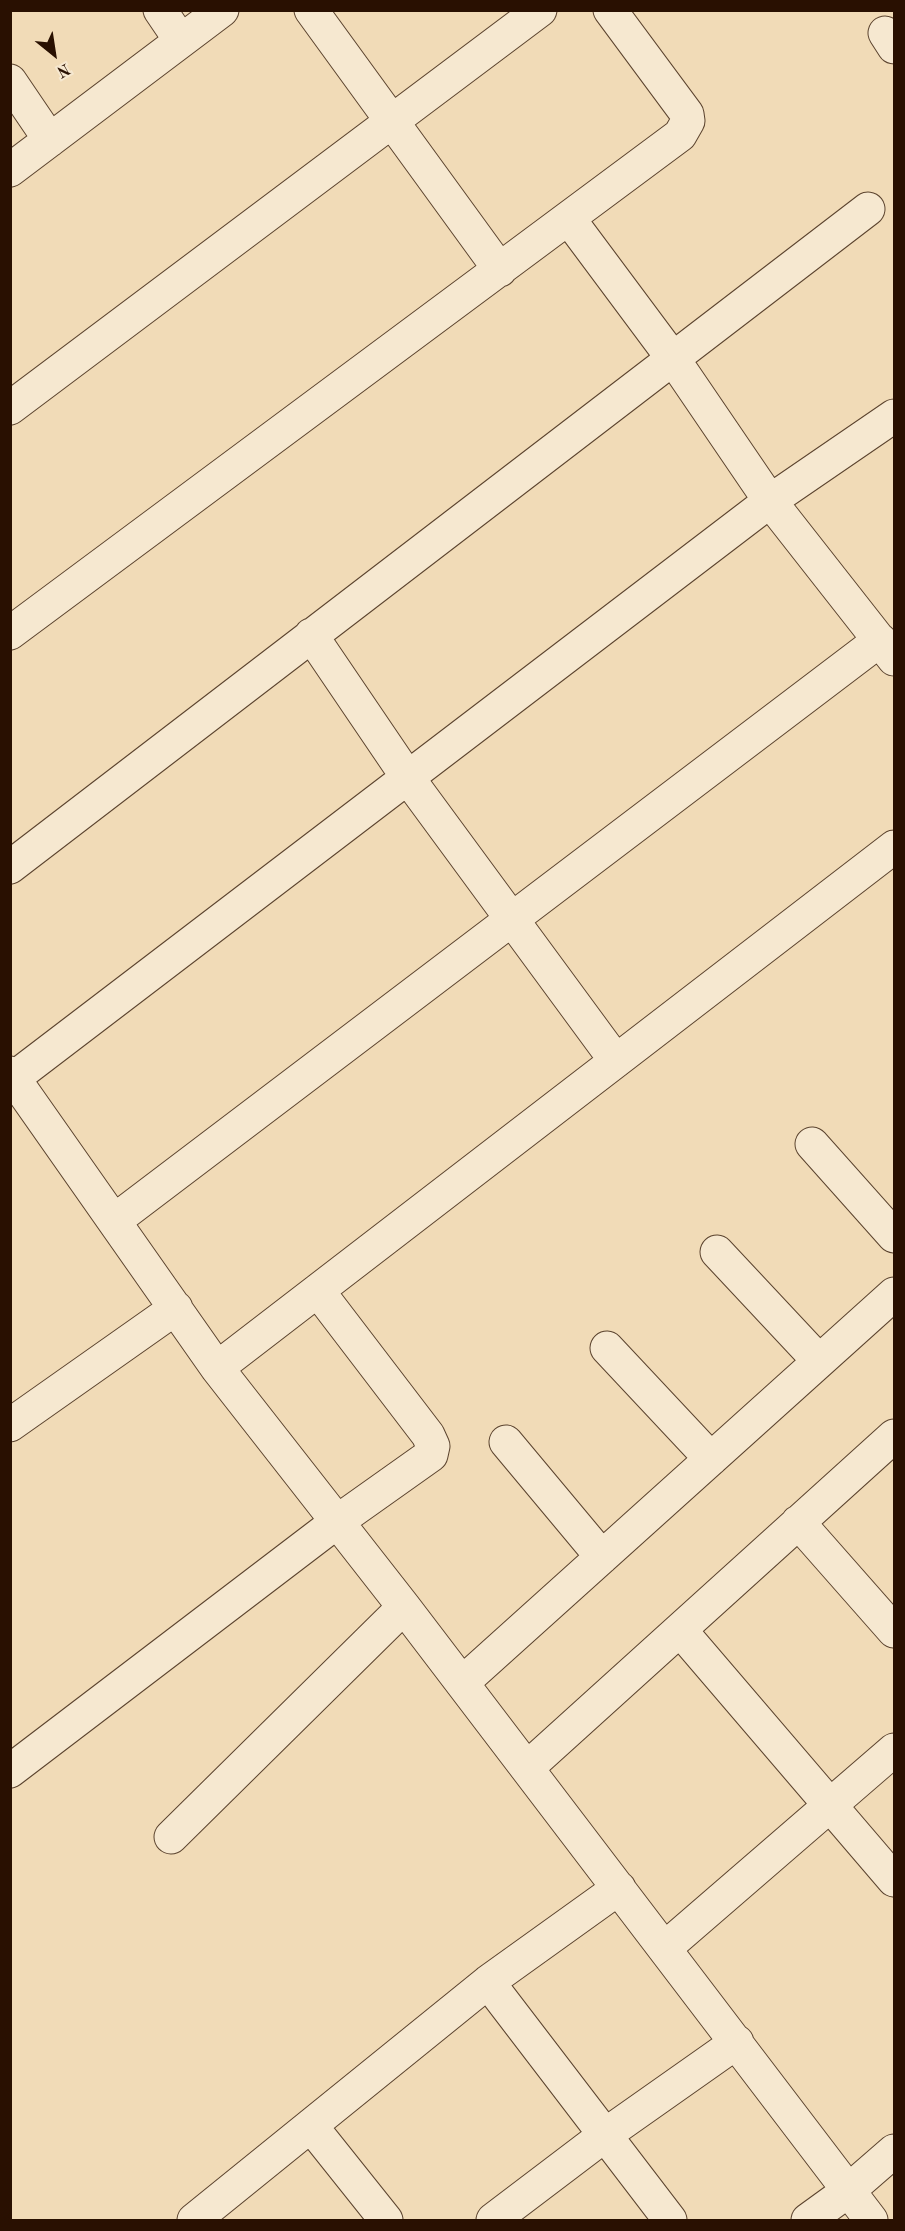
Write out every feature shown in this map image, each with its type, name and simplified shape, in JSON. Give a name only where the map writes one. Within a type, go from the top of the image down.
[{"type":"street","points":[[160,10],[181,42]]},
{"type":"street","points":[[10,170],[222,10]]},
{"type":"street","points":[[311,10],[500,270]]},
{"type":"street","points":[[10,408],[540,10]]},
{"type":"street","points":[[10,633],[680,135],[688,121],[682,104],[610,10]]},
{"type":"street","points":[[10,81],[50,140]]},
{"type":"street","points":[[10,867],[868,209]]},
{"type":"street","points":[[114,1221],[886,637],[770,501],[674,360],[569,219]]},
{"type":"street","points":[[870,2220],[737,2042],[218,1368],[12,1077],[770,501],[894,416]]},
{"type":"street","points":[[311,635],[408,778],[616,1061]]},
{"type":"street","points":[[218,1368],[894,847]]},
{"type":"street","points":[[812,1144],[894,1236]]},
{"type":"street","points":[[717,1252],[819,1361]]},
{"type":"street","points":[[10,1771],[338,1521],[425,1462],[431,1455],[433,1446],[428,1435],[318,1291]]},
{"type":"street","points":[[462,1683],[894,1294]]},
{"type":"street","points":[[10,1425],[176,1308]]},
{"type":"street","points":[[607,1348],[711,1459]]},
{"type":"street","points":[[527,1768],[894,1436]]},
{"type":"street","points":[[506,1442],[603,1557]]},
{"type":"street","points":[[798,1522],[894,1631]]},
{"type":"street","points":[[171,1837],[404,1607]]},
{"type":"street","points":[[680,1630],[894,1880]]},
{"type":"street","points":[[665,1948],[894,1750]]},
{"type":"street","points":[[194,2220],[488,1982],[619,1888]]},
{"type":"street","points":[[488,1982],[670,2220]]},
{"type":"street","points":[[493,2220],[605,2135],[737,2042]]},
{"type":"street","points":[[311,2126],[386,2220]]},
{"type":"street","points":[[808,2220],[848,2191],[894,2151]]}]
